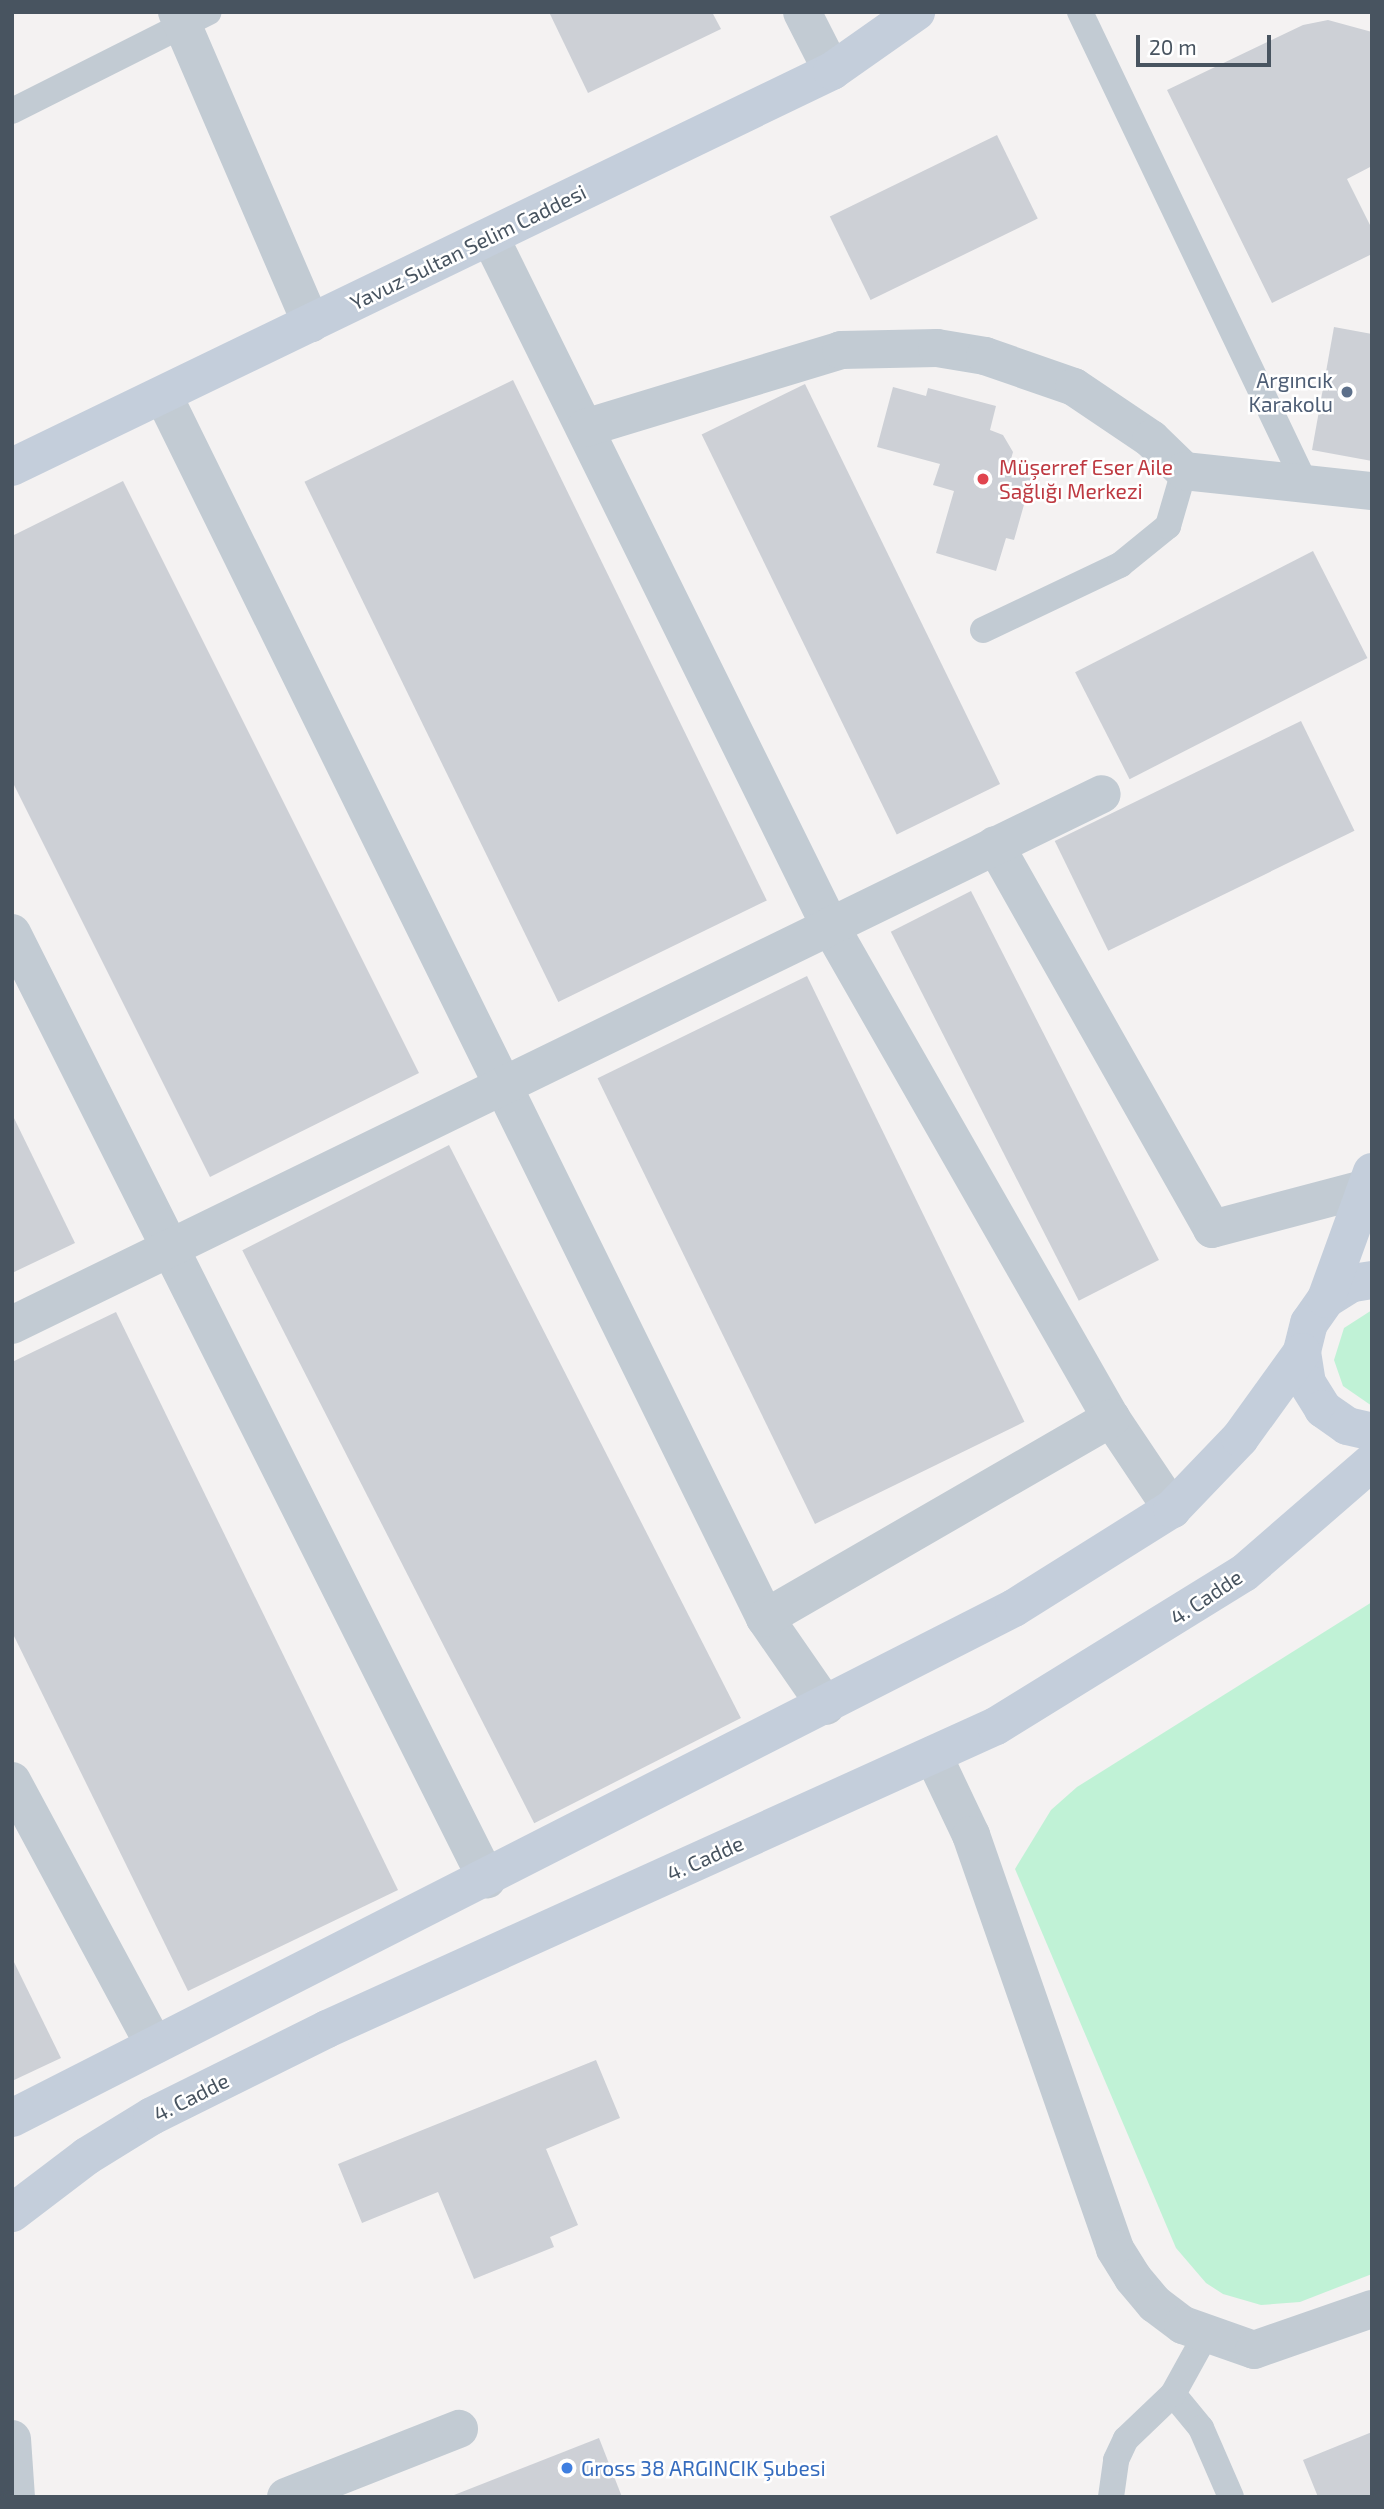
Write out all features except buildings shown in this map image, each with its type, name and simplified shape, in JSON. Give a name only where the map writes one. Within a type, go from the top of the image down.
[{"type":"main road","name":"Yavuz Sultan Selim Caddesi","points":[[12,467],[832,71],[916,12]]},
{"type":"main road","points":[[1370,1180],[1326,1299],[1308,1323],[1302,1352],[1307,1383],[1323,1409],[1347,1426],[1372,1432]]},
{"type":"main road","points":[[1326,1299],[1352,1283],[1372,1280]]},
{"type":"main road","points":[[12,2118],[487,1880],[1014,1608],[1172,1509],[1240,1438],[1302,1352]]},
{"type":"main road","name":"4. Cadde","points":[[12,2214],[87,2156],[165,2109],[475,1959],[933,1755],[1067,1685],[1244,1573],[1372,1462]]},
{"type":"street","points":[[802,12],[832,71]]},
{"type":"street","points":[[190,17],[312,323]]},
{"type":"street","points":[[490,237],[830,926],[1111,1419],[1172,1509]]},
{"type":"street","points":[[585,428],[841,350],[937,348],[985,356],[1074,387],[1151,439],[1184,471],[1372,491]]},
{"type":"street","points":[[163,394],[765,1618],[825,1706]]},
{"type":"street","points":[[12,1325],[1101,794]]},
{"type":"street","points":[[995,845],[1212,1229],[1370,1180]]},
{"type":"street","points":[[12,933],[168,1250],[487,1880]]},
{"type":"street","points":[[765,1618],[1111,1419]]},
{"type":"street","points":[[933,1755],[971,1835],[1115,2249],[1155,2304],[1205,2336],[1254,2350],[1372,2309]]},
{"type":"street","points":[[12,1781],[154,2045]]},
{"type":"street","points":[[286,2497],[459,2430]]},
{"type":"street","points":[[12,2439],[16,2497]]},
{"type":"lane","points":[[1080,12],[1305,484]]},
{"type":"lane","points":[[12,111],[190,17]]},
{"type":"lane","points":[[983,630],[1120,565],[1168,526],[1184,471]]},
{"type":"lane","points":[[1111,2497],[1116,2460],[1126,2439],[1173,2393],[1205,2336]]},
{"type":"lane","points":[[1173,2393],[1201,2428],[1231,2497]]},
{"type":"green space","points":[[1372,1310],[1372,1406],[1343,1386],[1334,1360],[1344,1328]]},
{"type":"green space","points":[[1372,1602],[1372,2274],[1300,2302],[1261,2305],[1223,2294],[1206,2283],[1176,2248],[1015,1869],[1051,1810],[1077,1787]]},
{"type":"place","name":"Argıncık Karakolu","points":[[1347,392]]},
{"type":"place","name":"Müşerref Eser Aile Sağlığı Merkezi","points":[[983,479]]},
{"type":"place","name":"Gross 38 ARGINCIK Şubesi","points":[[567,2468]]}]
